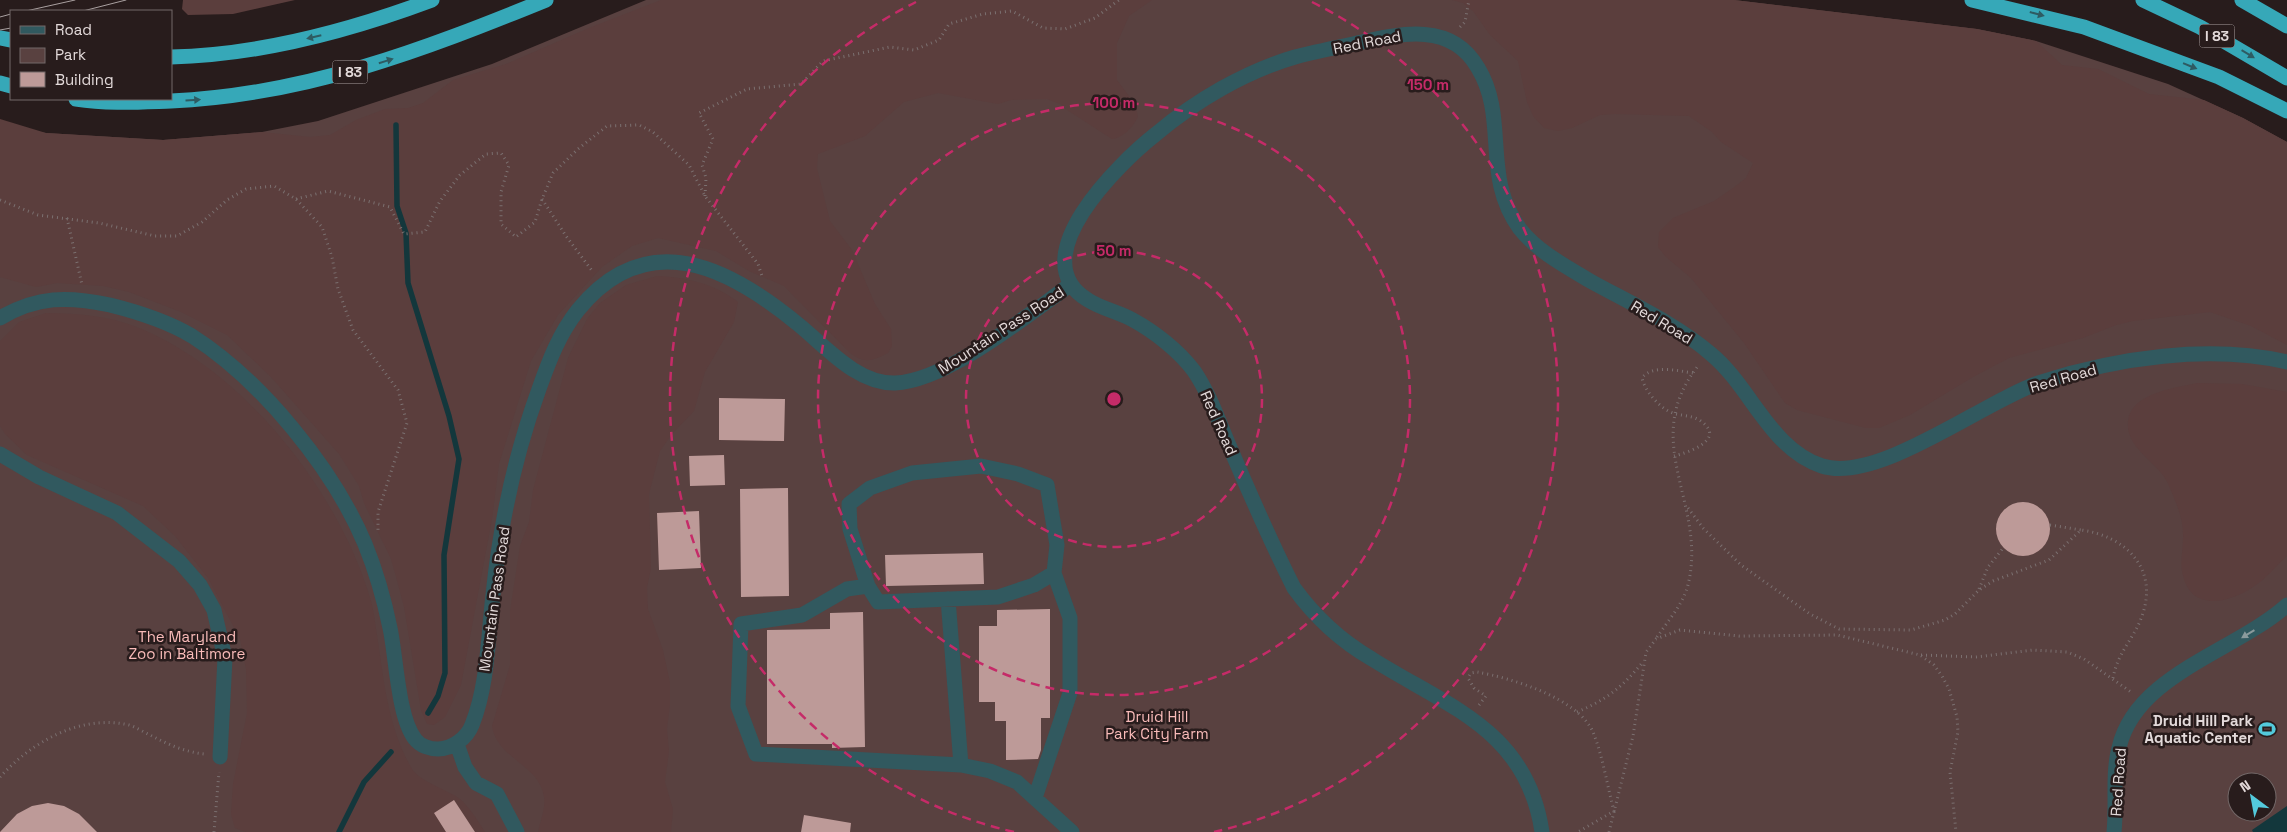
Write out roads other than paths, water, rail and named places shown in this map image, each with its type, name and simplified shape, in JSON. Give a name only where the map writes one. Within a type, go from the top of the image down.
[{"type":"highway","points":[[172,57],[226,53],[288,43],[384,18],[432,0]]},
{"type":"highway","name":"I 83","points":[[100,100],[148,102],[188,100],[229,97],[290,87],[399,57],[546,0]]},
{"type":"highway","points":[[1972,0],[2084,26],[2210,73],[2287,111]]},
{"type":"highway","name":"I 83","points":[[2143,0],[2200,27],[2287,78]]},
{"type":"highway","points":[[2242,0],[2287,26]]},
{"type":"lane","name":"Red Road","points":[[1542,832],[1540,816],[1529,787],[1514,760],[1500,741],[1454,706],[1371,659],[1345,641],[1309,608],[1294,588],[1278,558],[1207,394],[1195,373],[1177,353],[1132,319],[1088,300],[1070,285],[1065,271],[1064,253],[1072,228],[1100,191],[1139,148],[1171,121],[1237,82],[1292,58],[1382,38],[1415,33],[1434,34],[1450,39],[1464,49],[1478,66],[1487,86],[1493,110],[1496,169],[1501,193],[1523,232],[1565,266],[1678,330],[1709,352],[1736,380],[1773,429],[1790,446],[1807,460],[1825,467],[1844,470],[1900,453],[2006,397],[2038,383],[2074,373],[2166,357],[2242,356],[2287,362]]},
{"type":"lane","name":"Mountain Pass Road","points":[[457,744],[470,730],[483,677],[494,582],[509,493],[529,416],[553,350],[575,313],[602,284],[626,269],[657,261],[687,263],[726,277],[762,295],[840,361],[870,378],[890,383],[919,379],[949,367],[1070,285]]},
{"type":"lane","points":[[0,318],[22,306],[51,298],[86,300],[158,319],[190,336],[228,363],[290,426],[345,502],[364,542],[380,583],[390,628],[404,714],[414,738],[426,747],[443,750],[457,744],[465,767],[476,783],[497,794],[517,832]]},
{"type":"lane","points":[[0,454],[39,477],[117,512],[180,561],[200,585],[214,610],[225,658],[220,757]]},
{"type":"lane","points":[[1035,798],[1070,693],[1070,618],[1054,573],[1057,546],[1047,485],[1018,474],[981,466],[912,474],[870,488],[849,504],[850,529],[868,586],[878,602],[998,597],[1034,585],[1054,573]]},
{"type":"lane","points":[[868,586],[847,589],[802,615],[741,624],[738,706],[756,754],[962,765],[990,772],[1017,782],[1072,832]]},
{"type":"lane","points":[[948,599],[962,765]]},
{"type":"lane","name":"Red Road","points":[[2114,832],[2118,748],[2124,731],[2143,702],[2177,676],[2259,627],[2287,605]]},
{"type":"water","points":[[2287,806],[2287,832],[2253,832],[2252,830],[2264,822],[2277,822],[2277,813]]},
{"type":"waterway","points":[[396,125],[397,206],[406,233],[408,283],[449,416],[459,459],[444,555],[445,673],[438,696],[428,713]]},
{"type":"waterway","points":[[339,832],[364,782],[391,752]]},
{"type":"tram line","points":[[30,10],[75,0]]},
{"type":"tram line","points":[[87,10],[126,0]]},
{"type":"tram line","points":[[0,17],[10,14]]},
{"type":"tram line","points":[[0,30],[10,28]]},
{"type":"place","name":"Druid Hill Park Aquatic Center","points":[[2267,729]]},
{"type":"park label","name":"The Maryland Zoo in Baltimore","points":[[187,644]]},
{"type":"park label","name":"Druid Hill Park City Farm","points":[[1157,724]]}]
